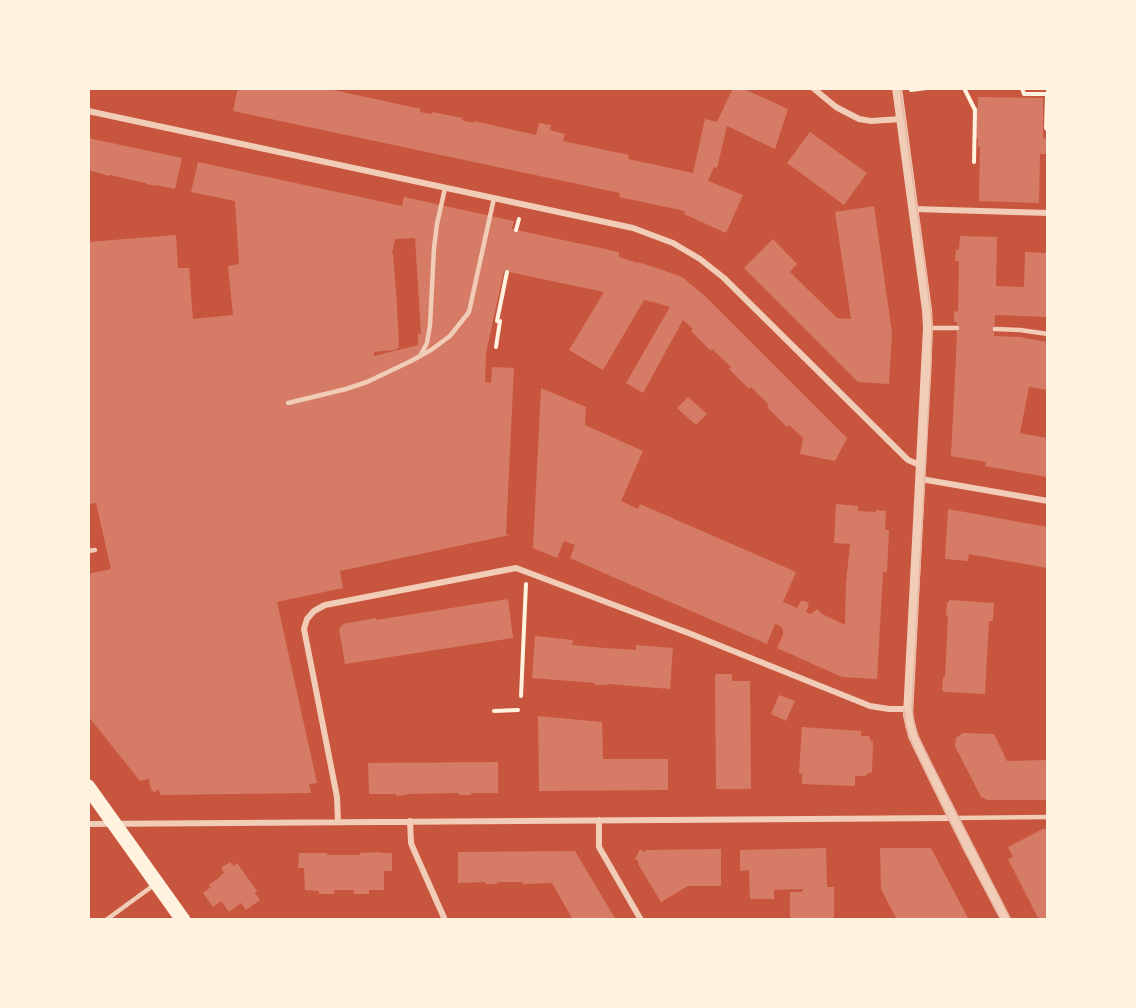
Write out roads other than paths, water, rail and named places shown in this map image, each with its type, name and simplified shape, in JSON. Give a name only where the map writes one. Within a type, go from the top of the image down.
[{"type":"main road","points":[[88,787],[183,920]]},
{"type":"street","points":[[813,88],[836,107],[859,119],[871,121],[901,118]]},
{"type":"street","points":[[897,88],[928,328],[908,709],[910,726],[953,818],[1006,920]]},
{"type":"street","points":[[88,111],[633,228],[673,243],[700,259],[724,278],[908,460],[922,466]]},
{"type":"street","points":[[914,209],[1047,213]]},
{"type":"street","points":[[921,479],[1047,501]]},
{"type":"street","points":[[338,822],[337,797],[304,629],[307,619],[314,611],[325,605],[516,568],[681,630],[870,706],[908,709]]},
{"type":"street","points":[[88,824],[953,818]]},
{"type":"street","points":[[599,820],[599,847],[641,920]]},
{"type":"street","points":[[410,821],[411,843],[445,920]]},
{"type":"lane","points":[[420,356],[427,344],[430,325],[434,248],[445,188]]},
{"type":"lane","points":[[288,403],[367,382],[420,356],[450,336],[469,312],[494,198]]},
{"type":"lane","points":[[928,328],[957,328]]},
{"type":"lane","points":[[995,329],[1047,334]]},
{"type":"lane","points":[[88,551],[95,550]]},
{"type":"lane","points":[[953,818],[1047,817]]},
{"type":"lane","points":[[106,920],[156,883]]},
{"type":"tram line","points":[[900,88],[932,324],[912,708],[914,723],[927,755],[1011,920]]},
{"type":"tram line","points":[[904,711],[906,727],[914,748],[1001,920]]}]
